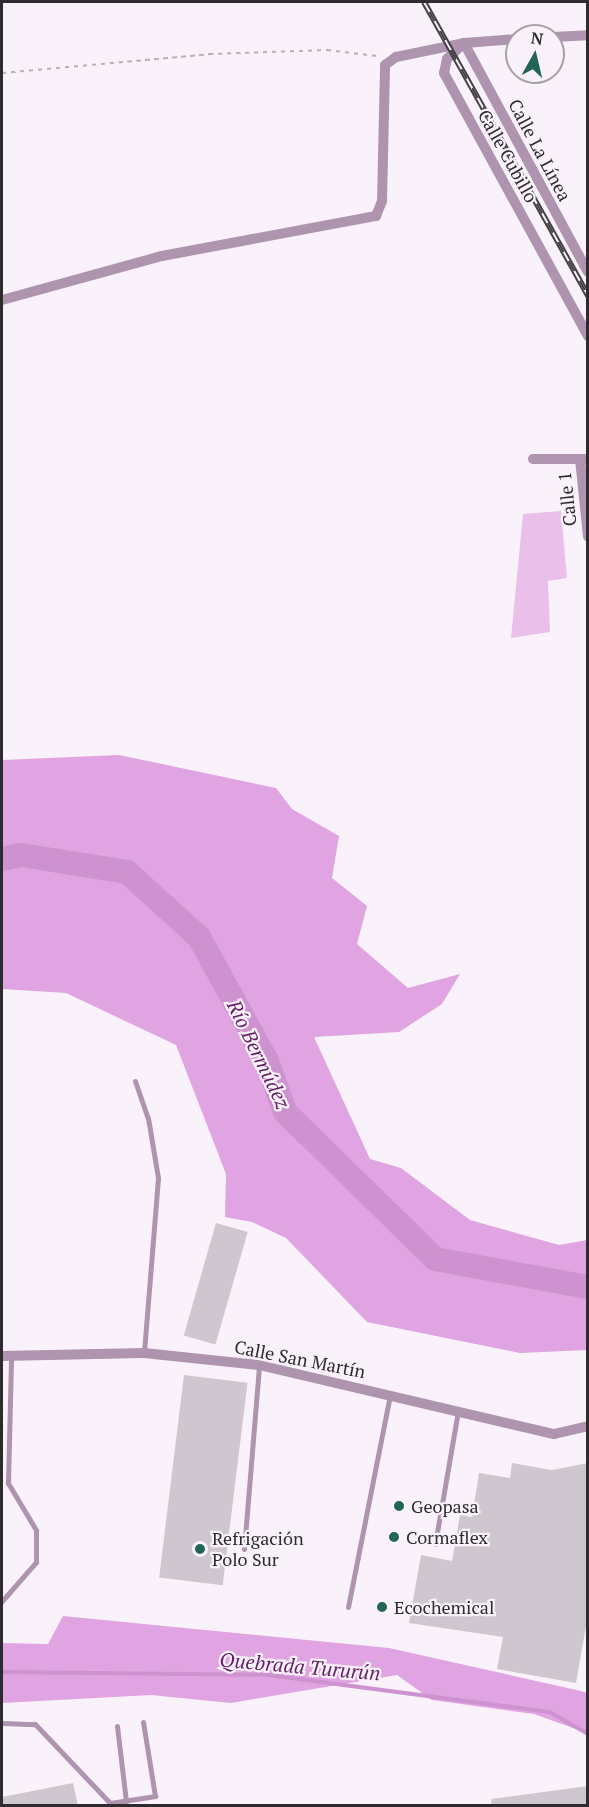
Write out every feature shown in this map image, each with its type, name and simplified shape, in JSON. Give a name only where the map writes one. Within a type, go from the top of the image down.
[{"type":"street","points":[[565,36],[588,35]]},
{"type":"street","points":[[2,300],[162,256],[376,216],[382,201],[387,61],[464,43],[505,40]]},
{"type":"street","name":"Calle La Línea","points":[[464,43],[588,272]]},
{"type":"street","name":"Calle Cubillo","points":[[464,43],[447,59],[444,73],[588,336]]},
{"type":"street","points":[[533,459],[584,459]]},
{"type":"street","name":"Calle 1","points":[[584,459],[588,537]]},
{"type":"street","name":"Calle San Martín","points":[[6,1356],[144,1353],[259,1365],[458,1409],[554,1434],[588,1426]]},
{"type":"lane","points":[[135,1080],[158,1178],[144,1353]]},
{"type":"lane","points":[[2,1601],[36,1562],[36,1530],[8,1483],[6,1356]]},
{"type":"lane","points":[[244,1549],[259,1365]]},
{"type":"lane","points":[[348,1608],[390,1394]]},
{"type":"lane","points":[[435,1544],[458,1409]]},
{"type":"lane","points":[[2,1723],[36,1724],[104,1801],[126,1801],[155,1796],[143,1722]]},
{"type":"lane","points":[[117,1726],[126,1801]]},
{"type":"path","points":[[2,73],[208,54],[327,50],[387,61]]},
{"type":"shaded area","points":[[561,511],[567,578],[548,581],[550,632],[511,638],[523,514]]},
{"type":"shaded area","points":[[119,755],[276,788],[292,809],[339,836],[332,878],[367,906],[357,944],[408,988],[460,974],[442,1004],[399,1032],[314,1037],[370,1159],[401,1168],[470,1220],[559,1245],[587,1240],[587,1350],[520,1353],[367,1322],[286,1238],[252,1222],[225,1217],[226,1174],[176,1045],[66,993],[2,989],[2,760]]},
{"type":"shaded area","points":[[63,1616],[389,1648],[587,1693],[587,1733],[534,1714],[432,1700],[397,1675],[231,1703],[151,1695],[2,1703],[2,1643],[48,1644]]},
{"type":"building","points":[[216,1223],[248,1232],[215,1345],[184,1335]]},
{"type":"building","points":[[184,1375],[248,1383],[223,1585],[159,1577]]},
{"type":"building","points":[[512,1463],[552,1470],[588,1463],[588,1615],[576,1683],[497,1669],[503,1637],[409,1623],[421,1555],[452,1561],[460,1515],[472,1517],[479,1473],[510,1478]]},
{"type":"building","points":[[73,1783],[78,1806],[2,1806],[2,1797]]},
{"type":"building","points":[[588,1786],[588,1806],[492,1806],[491,1799]]},
{"type":"waterway","name":"Río Bermúdez","points":[[2,859],[21,855],[127,872],[199,937],[267,1061],[285,1112],[435,1259],[588,1287]]},
{"type":"waterway","name":"Quebrada Tururún","points":[[2,1672],[268,1675],[550,1712],[588,1734]]},
{"type":"railway","points":[[424,2],[588,296]]},
{"type":"place","name":"Geopasa","points":[[399,1506]]},
{"type":"place","name":"Cormaflex","points":[[394,1537]]},
{"type":"place","name":"Refrigación Polo Sur","points":[[200,1549]]},
{"type":"place","name":"Ecochemical","points":[[382,1607]]}]
